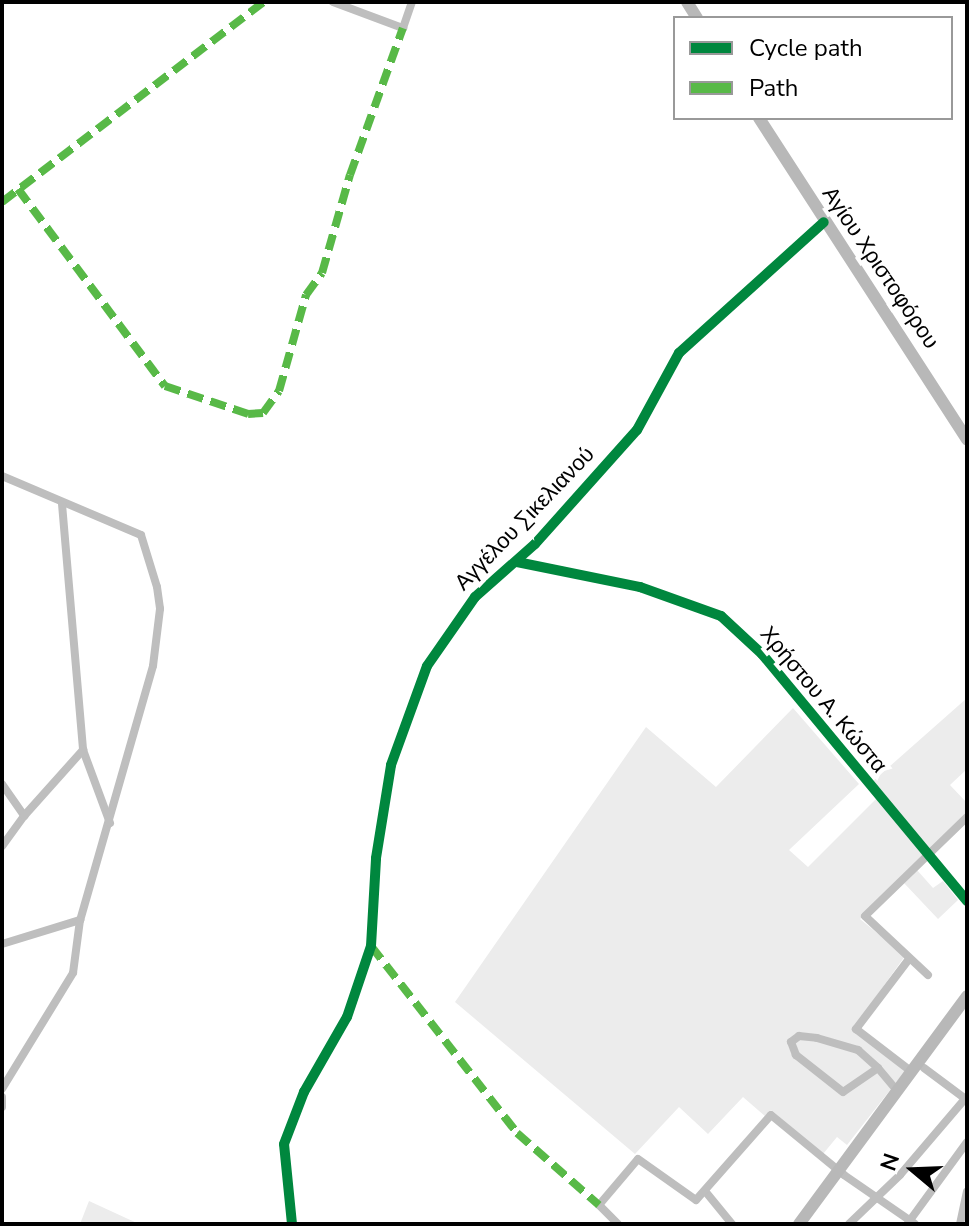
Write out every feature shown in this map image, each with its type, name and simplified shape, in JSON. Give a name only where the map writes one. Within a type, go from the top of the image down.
[{"type":"main road","name":"Αγίου Χριστοφόρου","points":[[760,120],[967,440]]},
{"type":"main road","points":[[809,1224],[841,1173],[898,1092],[918,1070],[967,996]]},
{"type":"main road","points":[[799,1224],[967,1009]]},
{"type":"street","points":[[333,2],[403,28],[412,2]]},
{"type":"street","name":"Αγγέλου Σικελιανού","points":[[292,1224],[284,1144],[304,1092],[347,1017],[371,946],[376,858],[404,720],[444,639],[475,597],[517,562],[637,430],[679,353],[824,222]]},
{"type":"street","points":[[2,476],[141,535],[157,587],[160,609],[153,666],[80,920],[73,973],[2,1089]]},
{"type":"street","points":[[62,504],[83,750],[110,823]]},
{"type":"street","name":"Χρήστου Α. Κώστα","points":[[517,562],[640,587],[721,616],[762,654],[967,901]]},
{"type":"street","points":[[2,846],[24,816],[83,750]]},
{"type":"street","points":[[2,784],[24,816]]},
{"type":"street","points":[[928,975],[865,916],[967,817]]},
{"type":"street","points":[[2,944],[80,920]]},
{"type":"street","points":[[849,1224],[879,1198],[966,1099],[856,1029],[909,959]]},
{"type":"street","points":[[878,1068],[843,1092],[796,1055],[791,1042],[799,1036],[839,1042],[858,1050],[878,1068],[898,1092]]},
{"type":"street","points":[[2,1097],[2,1107]]},
{"type":"street","points":[[618,1224],[599,1205],[640,1158],[691,1198],[705,1191],[771,1115],[841,1173],[911,1223],[967,1142]]},
{"type":"street","points":[[705,1191],[732,1224]]},
{"type":"street","points":[[960,1224],[967,1192]]},
{"type":"shaded area","points":[[967,698],[967,769],[950,785],[967,803],[967,822],[917,870],[933,888],[943,881],[958,900],[938,919],[904,883],[860,919],[905,956],[852,1030],[905,1071],[847,1145],[837,1137],[823,1154],[771,1110],[765,1116],[743,1097],[708,1134],[679,1107],[635,1154],[455,1002],[646,727],[716,787],[793,708],[859,784],[789,850],[808,867],[881,794],[872,782]]},
{"type":"shaded area","points":[[89,1201],[139,1224],[80,1224]]},
{"type":"marked path","points":[[2,202],[264,2]]},
{"type":"marked path","points":[[18,189],[165,386],[248,414],[263,413],[279,391],[306,295],[322,273],[350,175],[403,28]]},
{"type":"marked path","points":[[371,946],[517,1133],[599,1205]]},
{"type":"cycle path","points":[[292,1224],[284,1144],[304,1092],[347,1017],[371,946],[376,858],[391,765],[427,666],[475,597],[535,544],[637,430],[679,353],[824,222]]},
{"type":"cycle path","points":[[517,562],[640,587],[721,616],[762,654],[967,901]]}]
